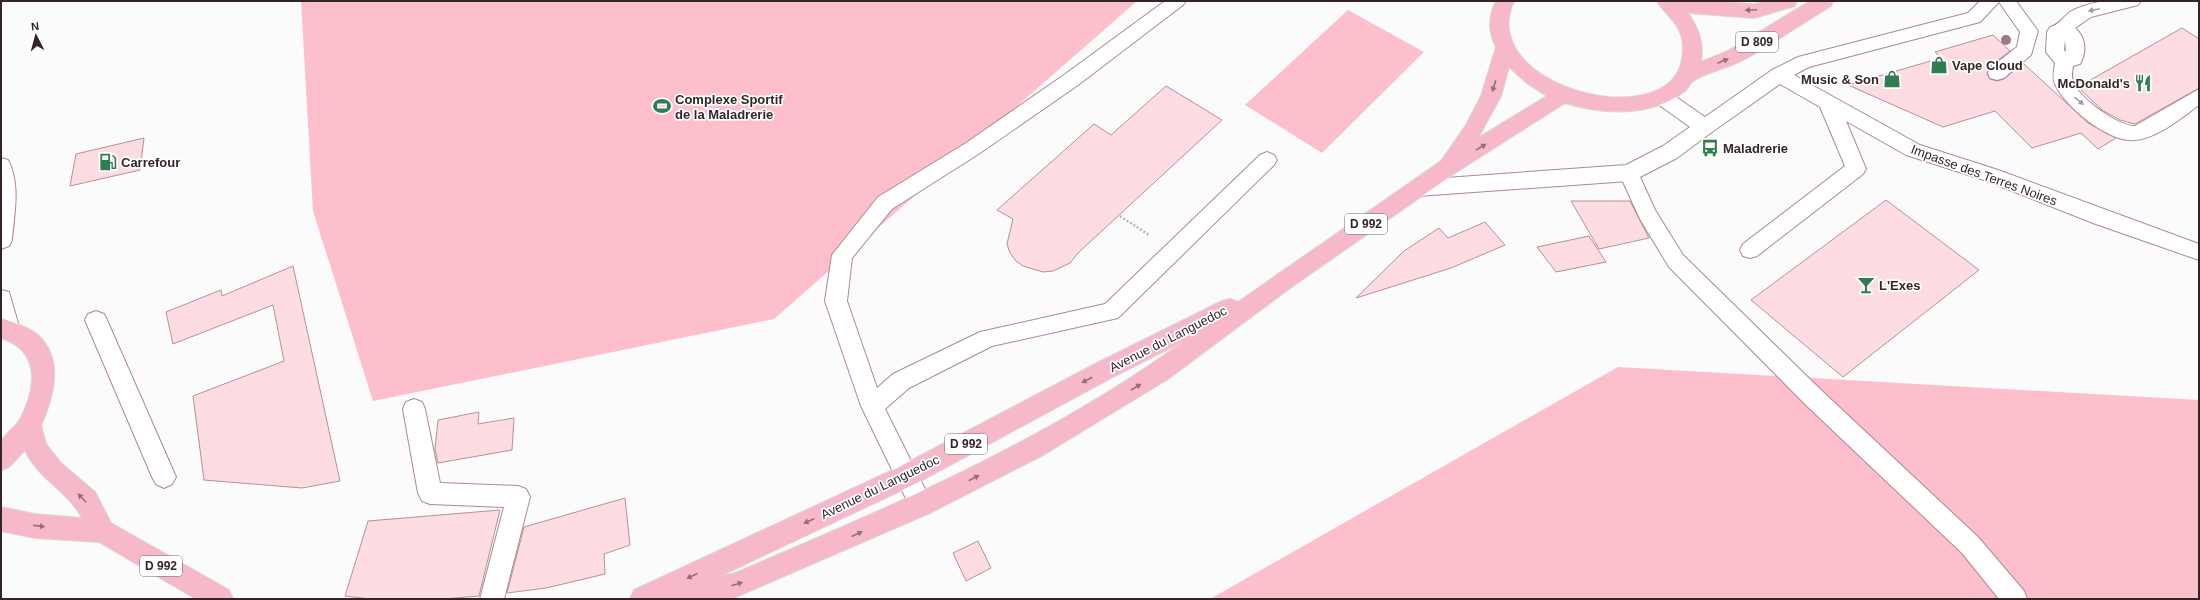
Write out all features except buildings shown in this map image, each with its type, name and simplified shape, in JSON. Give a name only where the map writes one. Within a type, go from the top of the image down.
[{"type":"main road","points":[[1668,3],[1754,11],[1788,1]]},
{"type":"main road","name":"D 809","points":[[1687,76],[1734,56],[1824,1]]},
{"type":"main road","points":[[1500,4],[1499,29],[1505,49],[1519,67],[1539,83],[1564,95],[1598,104],[1632,105],[1662,97],[1676,88],[1687,76],[1694,59],[1693,41],[1685,22],[1668,3]]},
{"type":"main road","name":"Avenue du Languedoc","points":[[1448,168],[1473,130],[1491,96],[1505,49]]},
{"type":"main road","name":"Avenue du Languedoc","points":[[672,599],[736,585],[921,504],[1037,446],[1160,372],[1285,280],[1418,188],[1564,95]]},
{"type":"main road","name":"Avenue du Languedoc","points":[[643,599],[906,476],[1104,371],[1285,280]]},
{"type":"main road","points":[[1,459],[18,440],[29,424],[39,404],[44,387],[44,372],[41,358],[35,347],[22,335],[5,329]]},
{"type":"main road","points":[[29,424],[36,449],[53,471],[86,500],[102,531]]},
{"type":"main road","name":"D 992","points":[[1,519],[35,526],[102,531],[220,599]]},
{"type":"street","points":[[1418,188],[1629,172],[1670,152],[1705,127],[1662,97]]},
{"type":"street","points":[[1,166],[6,192],[1,240]]},
{"type":"street","points":[[1,299],[5,329]]},
{"type":"lane","points":[[921,504],[872,406],[836,300],[842,255],[885,203],[973,148],[1071,80],[1177,1]]},
{"type":"lane","points":[[1705,127],[1779,75],[1804,62],[1974,18],[1991,1]]},
{"type":"lane","points":[[1997,73],[2025,50],[2030,31],[2007,1]]},
{"type":"lane","points":[[2132,1],[2079,13],[2064,30],[2070,32],[2074,38],[2076,52],[2074,59],[2065,61],[2062,72],[2065,85],[2073,96],[2110,126],[2123,132],[2134,134],[2166,117],[2199,96]]},
{"type":"lane","name":"Impasse des Terres Noires","points":[[1779,75],[1913,150],[1991,175],[2100,217],[2199,252]]},
{"type":"lane","points":[[1750,250],[1856,169],[1844,137],[1828,103]]},
{"type":"lane","points":[[872,406],[901,381],[988,338],[1111,312],[1267,160]]},
{"type":"lane","points":[[1629,172],[1646,213],[1676,261],[1815,400],[1970,546],[2015,599]]},
{"type":"lane","points":[[96,320],[164,477]]},
{"type":"lane","points":[[414,408],[430,494],[518,496],[492,599]]},
{"type":"path","points":[[1120,216],[1150,236]]},
{"type":"shaded area","name":"Complexe Sportif de la Maladrerie","points":[[301,1],[1137,1],[774,319],[373,401],[313,211]]},
{"type":"shaded area","points":[[1348,10],[1424,52],[1322,153],[1245,105]]},
{"type":"shaded area","points":[[1618,367],[2199,400],[2199,599],[1210,599]]},
{"type":"place","name":"Vape Cloud","points":[[1939,65]]},
{"type":"place","name":"Music & Son","points":[[1892,79]]},
{"type":"place","name":"McDonald's","points":[[2143,83]]},
{"type":"place","name":"Complexe Sportif de la Maladrerie","points":[[662,106]]},
{"type":"place","name":"Maladrerie","points":[[1710,148]]},
{"type":"place","name":"Carrefour","points":[[108,162]]},
{"type":"place","name":"L'Exes","points":[[1866,285]]}]
